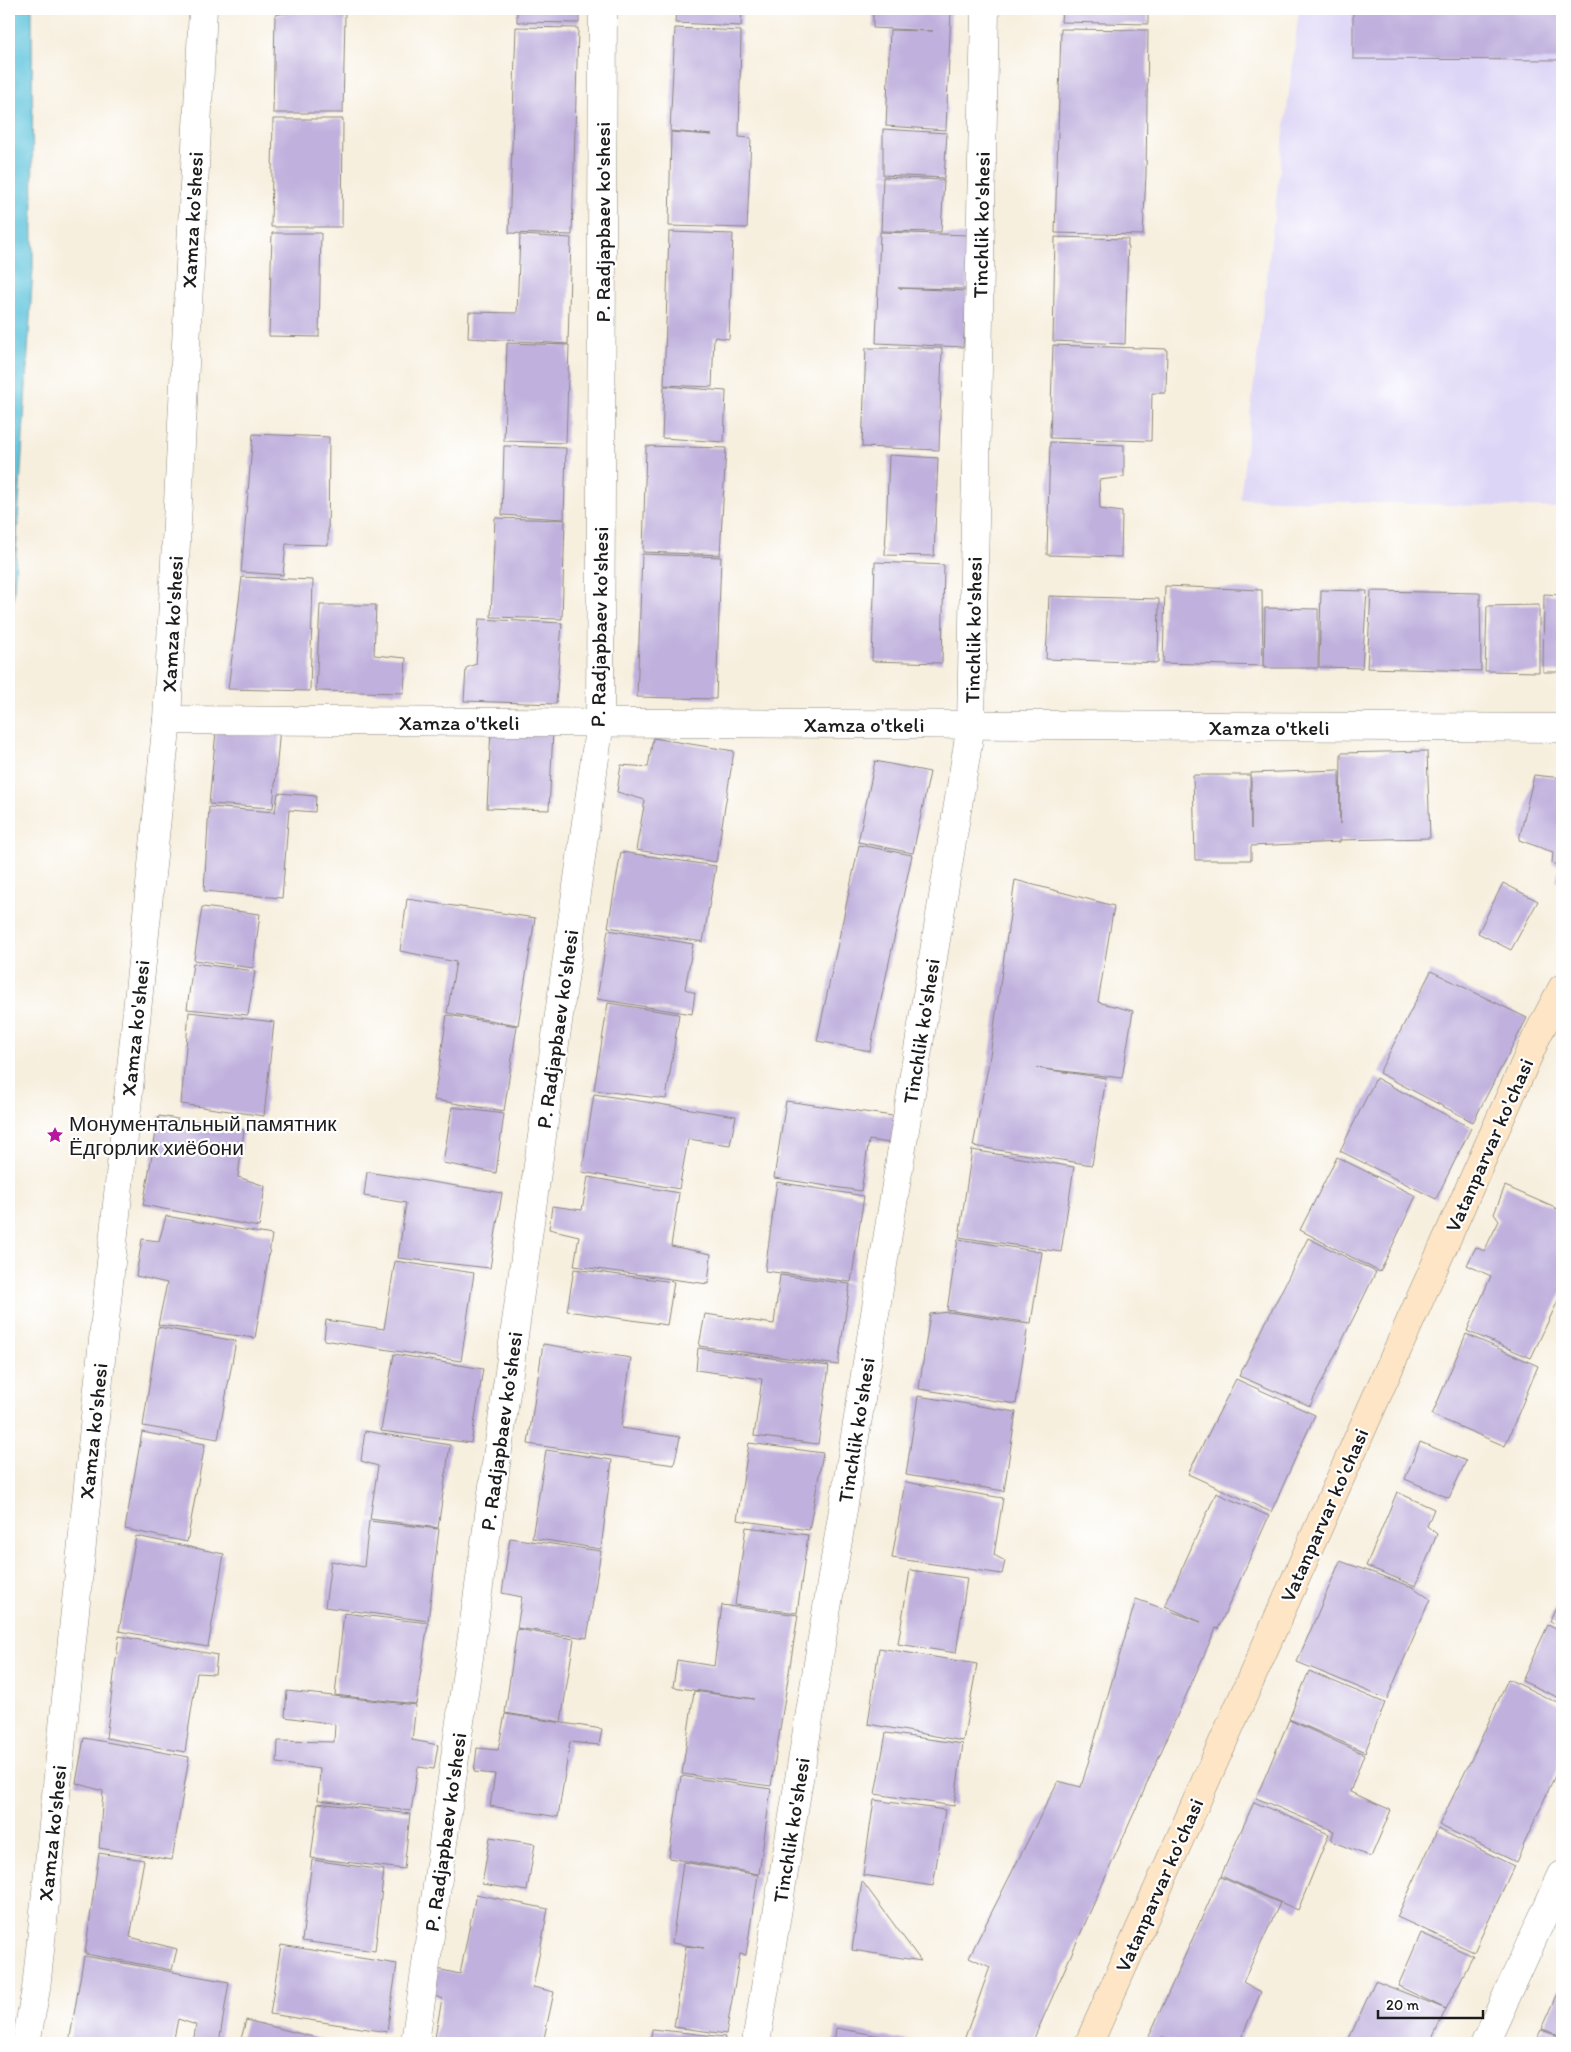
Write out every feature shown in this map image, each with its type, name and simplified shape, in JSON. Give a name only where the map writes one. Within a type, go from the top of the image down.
[{"type":"street","name":"Xamza ko'shesi","points":[[26,2043],[36,1989],[167,720],[203,9]]},
{"type":"street","name":"P. Radjapbaev ko'shesi","points":[[415,2043],[600,722],[603,9]]},
{"type":"street","name":"Tinchlik ko'shesi","points":[[756,2043],[971,725],[985,9]]},
{"type":"street","name":"Xamza o'tkeli","points":[[167,720],[1562,728]]},
{"type":"street","name":"Vatanparvar ko'chasi","points":[[1089,2043],[1537,1036],[1562,988]]},
{"type":"street","points":[[1485,2043],[1562,1875]]},
{"type":"shaded area","points":[[1299,9],[1562,9],[1562,508],[1240,499]]},
{"type":"water","points":[[9,9],[32,9],[33,267],[9,673]]},
{"type":"building","points":[[517,9],[579,9],[579,23],[517,22]]},
{"type":"building","points":[[676,9],[742,9],[741,26],[675,23]]},
{"type":"building","points":[[873,9],[951,9],[946,130],[886,126],[890,30],[933,31],[873,28]]},
{"type":"building","points":[[1062,9],[1148,9],[1148,24],[1061,22]]},
{"type":"building","points":[[1353,9],[1562,9],[1562,60],[1353,59]]},
{"type":"building","points":[[304,10],[345,13],[343,113],[273,113],[275,15]]},
{"type":"building","points":[[516,27],[578,28],[572,235],[509,233]]},
{"type":"building","points":[[675,28],[741,31],[739,137],[751,138],[747,228],[669,226],[671,132],[712,135],[670,131]]},
{"type":"building","points":[[1061,29],[1148,30],[1146,174],[1143,235],[1055,233]]},
{"type":"building","points":[[273,119],[343,119],[342,227],[271,227]]},
{"type":"building","points":[[883,129],[947,133],[944,178],[883,175]]},
{"type":"building","points":[[883,177],[944,180],[941,232],[881,231]]},
{"type":"building","points":[[669,232],[733,234],[729,339],[714,337],[712,387],[664,385]]},
{"type":"building","points":[[880,232],[968,235],[967,289],[898,288],[967,291],[963,347],[876,343]]},
{"type":"building","points":[[272,233],[321,233],[319,337],[269,336]]},
{"type":"building","points":[[520,235],[571,238],[568,344],[468,338],[469,312],[517,313]]},
{"type":"building","points":[[1055,237],[1128,239],[1125,344],[1053,341]]},
{"type":"building","points":[[507,343],[569,345],[566,443],[504,441]]},
{"type":"building","points":[[1053,345],[1167,349],[1166,393],[1152,393],[1151,441],[1050,438]]},
{"type":"building","points":[[866,348],[942,348],[939,450],[862,447]]},
{"type":"building","points":[[664,386],[726,391],[724,442],[662,438]]},
{"type":"building","points":[[253,434],[329,437],[328,545],[286,544],[283,575],[241,572]]},
{"type":"building","points":[[1050,442],[1124,445],[1124,477],[1099,480],[1100,509],[1122,512],[1121,557],[1047,555]]},
{"type":"building","points":[[504,446],[566,448],[564,519],[502,515]]},
{"type":"building","points":[[646,446],[726,448],[720,555],[643,552]]},
{"type":"building","points":[[889,455],[938,458],[934,556],[885,555]]},
{"type":"building","points":[[495,518],[565,520],[562,619],[491,617]]},
{"type":"building","points":[[642,554],[721,557],[716,699],[637,697]]},
{"type":"building","points":[[875,562],[944,565],[942,663],[872,661]]},
{"type":"building","points":[[242,577],[313,580],[310,691],[228,689]]},
{"type":"building","points":[[1165,586],[1262,590],[1263,666],[1163,663]]},
{"type":"building","points":[[1321,590],[1367,591],[1362,668],[1319,667]]},
{"type":"building","points":[[1371,591],[1480,593],[1481,671],[1367,668]]},
{"type":"building","points":[[1544,594],[1562,595],[1562,672],[1543,672]]},
{"type":"building","points":[[1049,596],[1159,599],[1158,663],[1046,659]]},
{"type":"building","points":[[320,605],[376,605],[374,655],[406,658],[404,693],[316,691]]},
{"type":"building","points":[[1539,605],[1539,672],[1485,671],[1487,606]]},
{"type":"building","points":[[1265,608],[1318,609],[1318,668],[1264,668]]},
{"type":"building","points":[[479,619],[562,623],[556,704],[464,701],[466,668],[476,664]]},
{"type":"building","points":[[217,721],[280,727],[273,808],[209,804]]},
{"type":"building","points":[[491,730],[553,732],[549,810],[487,808]]},
{"type":"building","points":[[653,738],[734,751],[716,862],[636,850],[645,800],[617,792],[621,765],[648,767]]},
{"type":"building","points":[[1427,751],[1430,838],[1340,840],[1340,842],[1251,846],[1251,860],[1195,860],[1193,775],[1250,775],[1251,829],[1251,773],[1339,770],[1340,824],[1341,753]]},
{"type":"building","points":[[875,761],[930,772],[913,853],[858,842]]},
{"type":"building","points":[[1534,775],[1562,778],[1562,884],[1556,880],[1560,866],[1552,863],[1553,852],[1519,840]]},
{"type":"building","points":[[278,793],[316,796],[315,812],[289,810],[282,898],[204,891],[209,807],[275,812]]},
{"type":"building","points":[[859,845],[912,855],[870,1051],[817,1041]]},
{"type":"building","points":[[621,852],[716,866],[703,942],[608,927]]},
{"type":"building","points":[[1015,880],[1114,906],[1098,1002],[1133,1011],[1122,1078],[1036,1068],[1106,1078],[1092,1165],[973,1146],[989,1062]]},
{"type":"building","points":[[1503,883],[1538,901],[1511,950],[1478,933]]},
{"type":"building","points":[[407,899],[535,918],[518,1025],[447,1013],[456,962],[400,951]]},
{"type":"building","points":[[202,907],[260,914],[253,968],[194,960]]},
{"type":"building","points":[[608,930],[693,944],[685,989],[695,993],[692,1014],[597,999]]},
{"type":"building","points":[[193,963],[255,971],[248,1015],[187,1009]]},
{"type":"building","points":[[1431,971],[1527,1018],[1473,1122],[1379,1073]]},
{"type":"building","points":[[608,1003],[679,1014],[666,1099],[594,1090]]},
{"type":"building","points":[[189,1012],[274,1022],[264,1116],[181,1104]]},
{"type":"building","points":[[447,1015],[517,1026],[504,1111],[434,1100]]},
{"type":"building","points":[[1376,1078],[1471,1128],[1436,1199],[1340,1151]]},
{"type":"building","points":[[594,1094],[736,1116],[730,1145],[688,1139],[679,1189],[582,1172]]},
{"type":"building","points":[[786,1101],[900,1117],[896,1144],[869,1140],[861,1191],[774,1178]]},
{"type":"building","points":[[452,1107],[504,1114],[496,1173],[443,1163]]},
{"type":"building","points":[[159,1116],[244,1130],[238,1177],[265,1186],[259,1227],[143,1205]]},
{"type":"building","points":[[972,1150],[1074,1167],[1061,1252],[959,1237]]},
{"type":"building","points":[[1337,1157],[1416,1196],[1380,1272],[1300,1230]]},
{"type":"building","points":[[367,1172],[502,1193],[490,1268],[398,1258],[406,1203],[364,1196]]},
{"type":"building","points":[[588,1177],[679,1193],[671,1246],[711,1254],[708,1284],[574,1266],[579,1236],[549,1229],[552,1206],[582,1210]]},
{"type":"building","points":[[777,1182],[864,1196],[851,1282],[765,1271]]},
{"type":"building","points":[[1505,1186],[1562,1211],[1562,1292],[1531,1358],[1467,1331],[1491,1276],[1467,1265],[1476,1247],[1484,1251],[1499,1221],[1494,1214]]},
{"type":"building","points":[[166,1216],[272,1235],[255,1338],[158,1325],[167,1283],[136,1276],[142,1239],[159,1241]]},
{"type":"building","points":[[1308,1238],[1376,1272],[1310,1406],[1239,1376]]},
{"type":"building","points":[[958,1239],[1042,1252],[1031,1323],[947,1310]]},
{"type":"building","points":[[395,1261],[474,1273],[461,1361],[324,1340],[326,1320],[384,1329]]},
{"type":"building","points":[[574,1269],[674,1282],[667,1325],[567,1311]]},
{"type":"building","points":[[780,1275],[850,1284],[838,1365],[699,1346],[705,1314],[774,1324]]},
{"type":"building","points":[[949,1312],[1028,1324],[1016,1404],[919,1389],[930,1314]]},
{"type":"building","points":[[158,1327],[236,1341],[218,1439],[143,1426]]},
{"type":"building","points":[[1466,1334],[1538,1366],[1505,1446],[1432,1415]]},
{"type":"building","points":[[543,1344],[631,1358],[621,1428],[680,1437],[674,1465],[528,1444]]},
{"type":"building","points":[[698,1348],[829,1366],[818,1444],[754,1436],[762,1379],[696,1370]]},
{"type":"building","points":[[394,1354],[483,1369],[471,1443],[381,1431]]},
{"type":"building","points":[[1236,1379],[1315,1415],[1271,1512],[1188,1474]]},
{"type":"building","points":[[918,1396],[1016,1412],[1004,1491],[906,1475]]},
{"type":"building","points":[[365,1431],[450,1445],[438,1528],[370,1519],[378,1466],[361,1461]]},
{"type":"building","points":[[142,1432],[205,1444],[187,1542],[125,1529]]},
{"type":"building","points":[[1420,1442],[1466,1461],[1449,1498],[1405,1479]]},
{"type":"building","points":[[749,1443],[823,1453],[809,1530],[737,1520]]},
{"type":"building","points":[[546,1450],[612,1460],[601,1549],[532,1538]]},
{"type":"building","points":[[905,1482],[1003,1498],[994,1555],[1005,1561],[1002,1574],[892,1558]]},
{"type":"building","points":[[1397,1492],[1434,1509],[1427,1526],[1437,1534],[1416,1586],[1366,1566]]},
{"type":"building","points":[[1216,1493],[1269,1516],[1218,1629],[1216,1628],[1032,2043],[963,2043],[990,1967],[969,1957],[1058,1781],[1081,1787],[1136,1599],[1201,1622],[1165,1606]]},
{"type":"building","points":[[369,1521],[439,1529],[428,1621],[325,1607],[331,1561],[364,1567]]},
{"type":"building","points":[[746,1527],[808,1535],[797,1613],[735,1605]]},
{"type":"building","points":[[136,1536],[224,1554],[208,1647],[119,1631]]},
{"type":"building","points":[[510,1538],[601,1551],[587,1638],[517,1628],[522,1597],[502,1593]]},
{"type":"building","points":[[1340,1561],[1413,1587],[1430,1599],[1387,1699],[1297,1662]]},
{"type":"building","points":[[910,1570],[967,1578],[956,1653],[898,1644]]},
{"type":"building","points":[[1562,1594],[1562,1627],[1550,1621]]},
{"type":"building","points":[[722,1605],[798,1615],[771,1786],[682,1774],[694,1691],[754,1699],[673,1687],[677,1660],[714,1666]]},
{"type":"building","points":[[344,1613],[428,1623],[416,1704],[335,1695]]},
{"type":"building","points":[[1548,1625],[1562,1632],[1562,1699],[1522,1681]]},
{"type":"building","points":[[517,1629],[574,1639],[561,1722],[505,1713]]},
{"type":"building","points":[[119,1636],[217,1655],[215,1674],[197,1673],[185,1752],[106,1738]]},
{"type":"building","points":[[879,1648],[977,1664],[963,1741],[868,1724]]},
{"type":"building","points":[[1309,1671],[1385,1703],[1365,1752],[1289,1719]]},
{"type":"building","points":[[1508,1679],[1562,1705],[1562,1760],[1516,1862],[1439,1825]]},
{"type":"building","points":[[287,1691],[416,1705],[412,1740],[438,1745],[434,1769],[418,1767],[411,1811],[318,1800],[320,1769],[277,1763],[278,1741],[334,1742],[335,1724],[285,1717]]},
{"type":"building","points":[[505,1714],[602,1729],[599,1745],[570,1742],[558,1817],[490,1806],[495,1774],[474,1772],[477,1748],[498,1750]]},
{"type":"building","points":[[1289,1720],[1364,1754],[1350,1792],[1391,1810],[1371,1857],[1331,1841],[1334,1831],[1256,1798]]},
{"type":"building","points":[[886,1733],[963,1744],[954,1806],[875,1794]]},
{"type":"building","points":[[84,1738],[189,1757],[172,1860],[99,1848],[103,1791],[76,1783]]},
{"type":"building","points":[[681,1776],[771,1789],[759,1874],[669,1858]]},
{"type":"building","points":[[874,1800],[945,1810],[933,1886],[863,1875]]},
{"type":"building","points":[[1254,1802],[1329,1834],[1298,1910],[1221,1876]]},
{"type":"building","points":[[318,1803],[410,1814],[404,1869],[311,1858]]},
{"type":"building","points":[[1438,1829],[1514,1866],[1474,1952],[1397,1917]]},
{"type":"building","points":[[490,1837],[535,1844],[527,1891],[482,1884]]},
{"type":"building","points":[[99,1853],[144,1860],[130,1937],[177,1949],[172,1970],[85,1954]]},
{"type":"building","points":[[312,1860],[384,1870],[375,1951],[302,1941]]},
{"type":"building","points":[[683,1862],[758,1875],[746,1955],[740,1954],[726,2034],[674,2027],[686,1946],[704,1948],[672,1943]]},
{"type":"building","points":[[1220,1877],[1280,1903],[1243,1982],[1261,1992],[1239,2043],[1180,2043],[1162,2037],[1177,2043],[1146,2043]]},
{"type":"building","points":[[862,1881],[921,1961],[852,1950]]},
{"type":"building","points":[[476,1894],[548,1909],[533,1987],[554,1992],[543,2043],[434,2043],[442,1999],[433,1995],[437,1969],[460,1974]]},
{"type":"building","points":[[1421,1933],[1473,1956],[1446,2009],[1398,1986]]},
{"type":"building","points":[[281,1945],[397,1964],[387,2032],[270,2014]]},
{"type":"building","points":[[84,1956],[229,1982],[219,2043],[193,2043],[196,2025],[178,2019],[173,2043],[69,2043]]},
{"type":"building","points":[[1375,1981],[1446,2009],[1430,2043],[1347,2043]]},
{"type":"building","points":[[1562,1984],[1562,2036],[1542,2029]]},
{"type":"building","points":[[246,2020],[337,2043],[240,2043]]},
{"type":"building","points":[[836,2028],[914,2042],[914,2043],[834,2043]]},
{"type":"building","points":[[652,2029],[725,2037],[724,2043],[650,2043]]},
{"type":"building","points":[[1541,2030],[1562,2037],[1562,2043],[1535,2043]]},
{"type":"place","name":"Монументальный памятник Ёдгорлик хиёбони","points":[[55,1135]]}]
